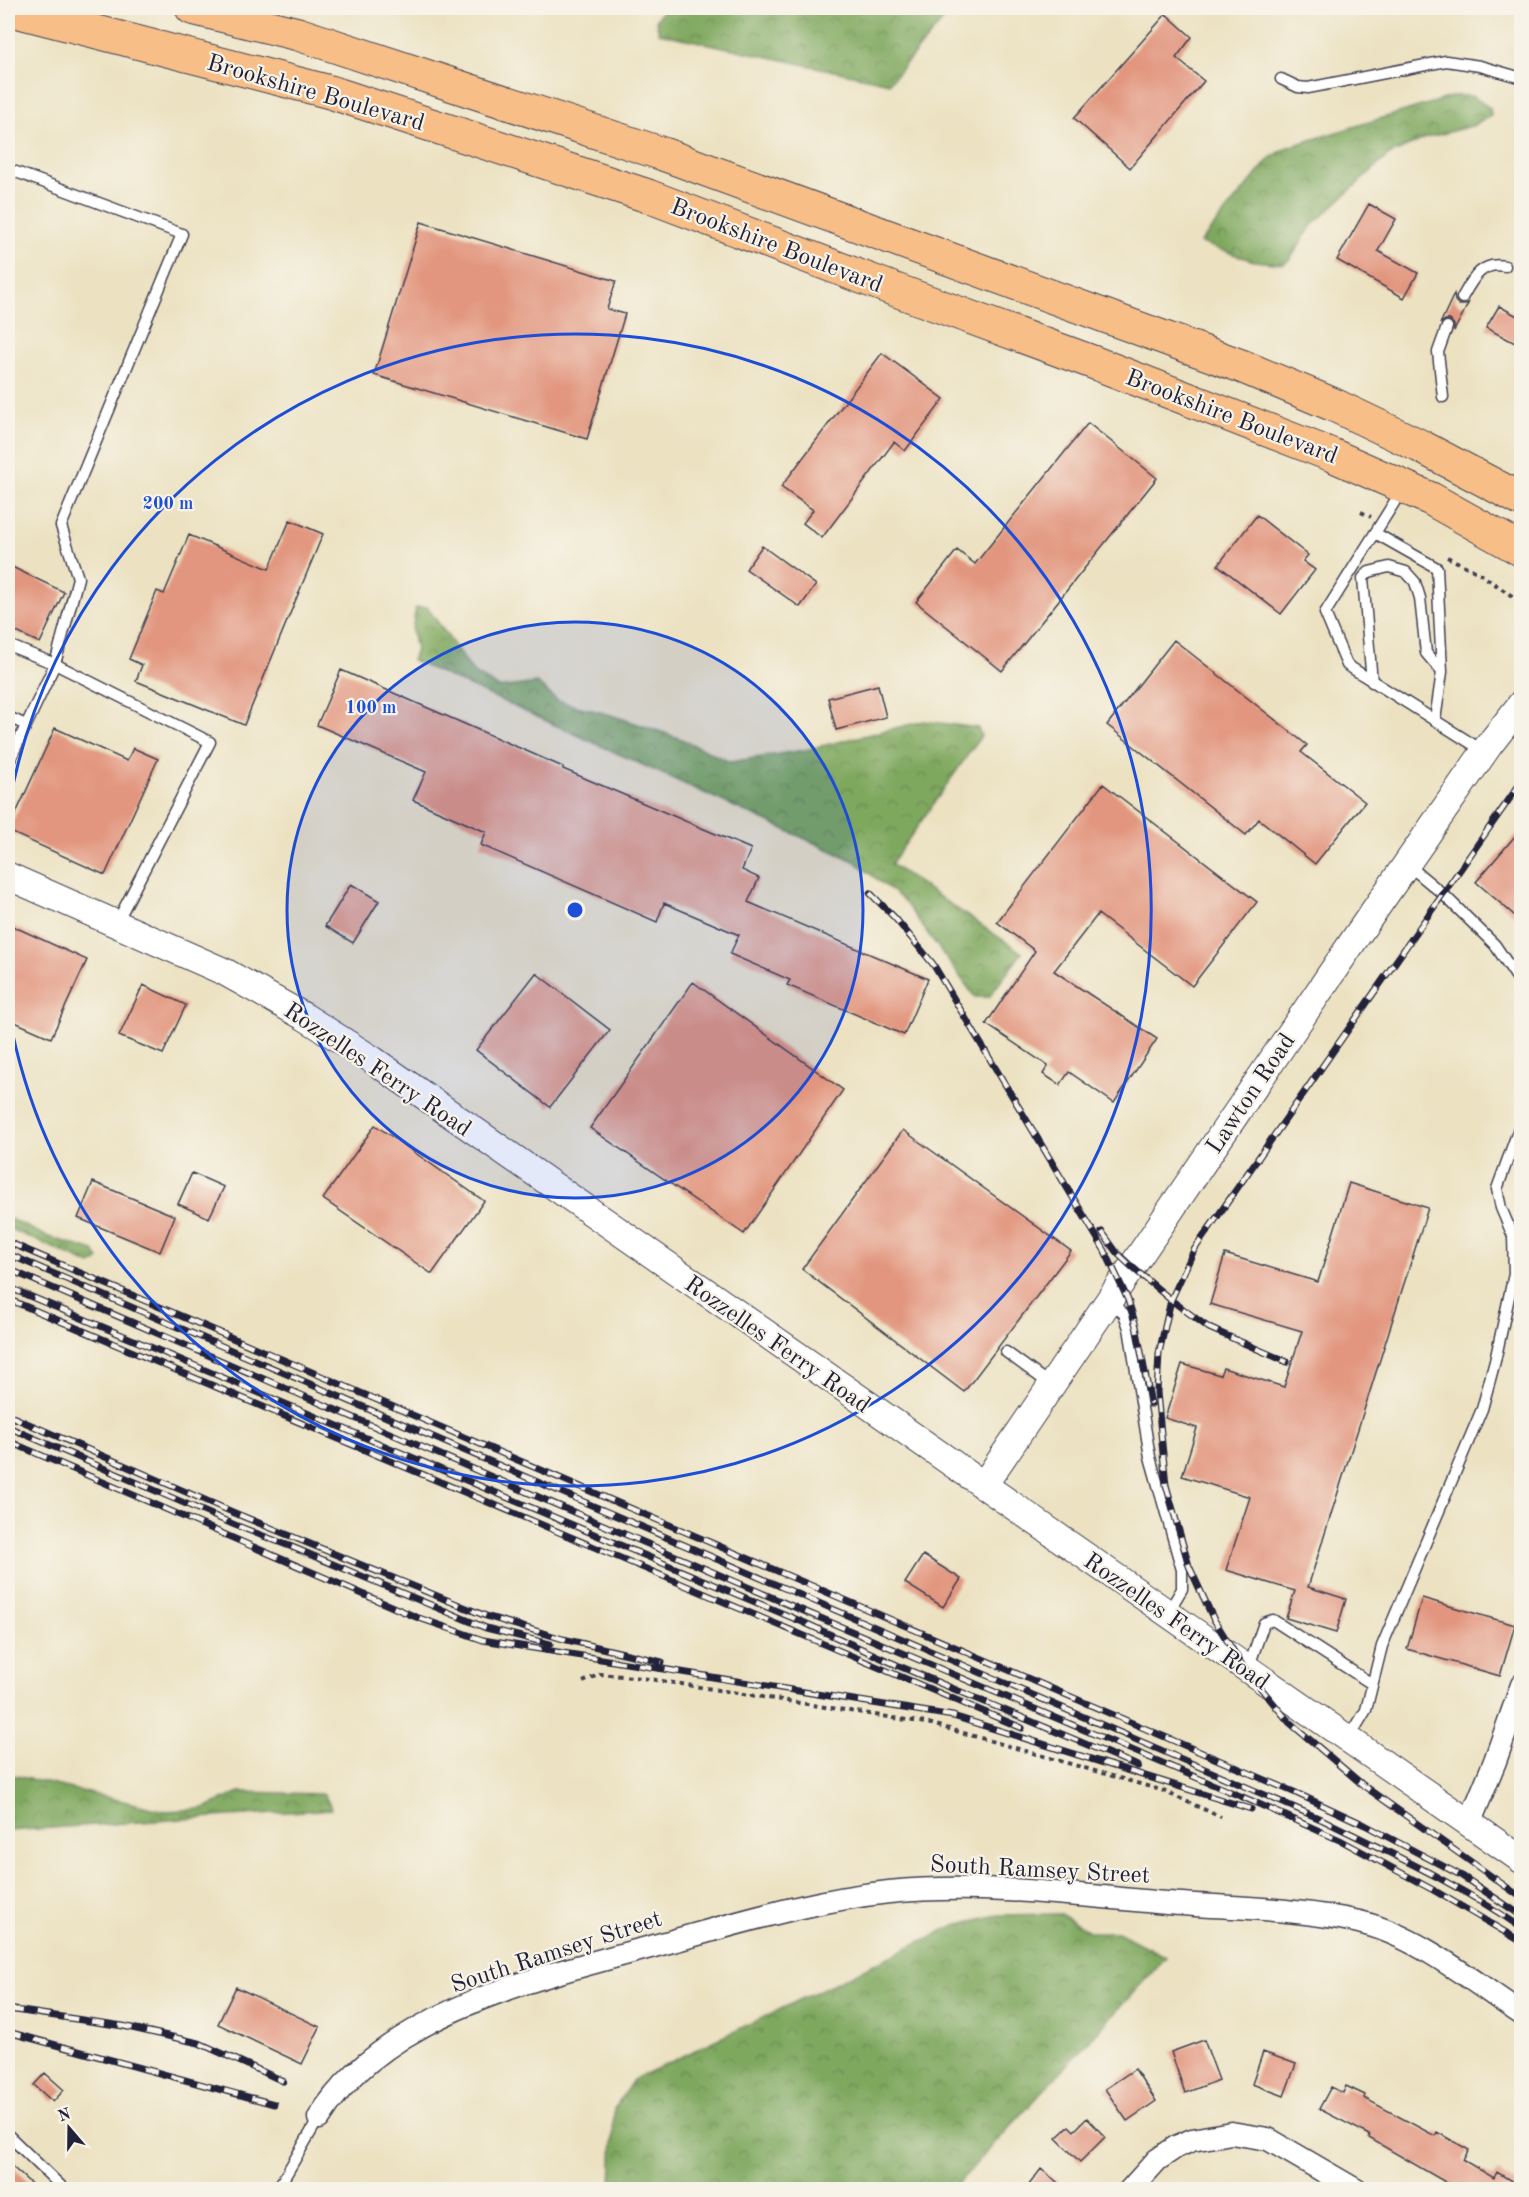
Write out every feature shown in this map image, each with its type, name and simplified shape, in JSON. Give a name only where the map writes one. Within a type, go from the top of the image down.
[{"type":"highway","name":"Brookshire Boulevard","points":[[192,8],[298,34],[663,154],[1241,366],[1334,405],[1420,446],[1521,500]]},
{"type":"highway","name":"Brookshire Boulevard","points":[[8,9],[283,79],[648,196],[893,290],[1095,363],[1332,455],[1431,499],[1521,550]]},
{"type":"highway","points":[[283,79],[298,34]]},
{"type":"street","name":"Lawton Road","points":[[983,1486],[1407,864],[1521,703]]},
{"type":"street","name":"Rozzelles Ferry Road","points":[[8,876],[225,972],[305,1017],[373,1060],[1521,1860]]},
{"type":"street","points":[[1469,1824],[1495,1761],[1521,1685]]},
{"type":"street","name":"South Ramsey Street","points":[[323,2112],[342,2086],[362,2067],[402,2038],[437,2018],[498,1993],[562,1972],[798,1907],[891,1892],[954,1889],[1048,1893],[1281,1912],[1351,1921],[1388,1930],[1416,1944],[1521,2014]]},
{"type":"street","points":[[1130,2190],[1157,2160],[1176,2147],[1192,2140],[1231,2133],[1268,2139],[1356,2190]]},
{"type":"lane","points":[[1281,79],[1298,87],[1308,88],[1446,61],[1480,66],[1521,78]]},
{"type":"lane","points":[[8,169],[182,234],[61,526],[78,578],[55,664],[8,764]]},
{"type":"lane","points":[[1462,298],[1480,271],[1493,265],[1504,266]]},
{"type":"lane","points":[[1443,397],[1438,352],[1447,327]]},
{"type":"lane","points":[[1404,487],[1325,613],[1347,665],[1485,752]]},
{"type":"lane","points":[[1375,533],[1437,568],[1442,672],[1435,720]]},
{"type":"lane","points":[[1372,682],[1363,578],[1369,572],[1389,567],[1406,572],[1415,582],[1426,653],[1442,672]]},
{"type":"lane","points":[[8,645],[55,664],[210,742],[116,924]]},
{"type":"lane","points":[[8,717],[26,725]]},
{"type":"lane","points":[[1407,864],[1443,894],[1495,945],[1521,985]]},
{"type":"lane","points":[[1348,1740],[1366,1710],[1382,1646],[1482,1409],[1514,1274],[1513,1236],[1501,1208],[1497,1190],[1521,1120]]},
{"type":"lane","points":[[1109,1300],[1124,1314],[1129,1328],[1150,1456],[1182,1570],[1182,1589],[1167,1614]]},
{"type":"lane","points":[[1006,1352],[1051,1385]]},
{"type":"lane","points":[[1248,1670],[1264,1623],[1273,1620],[1372,1684]]},
{"type":"lane","points":[[277,2190],[323,2112]]},
{"type":"lane","points":[[8,2135],[65,2190]]},
{"type":"path","points":[[584,1682],[600,1674],[643,1678],[932,1724],[1161,1790],[1221,1818]]},
{"type":"green space","points":[[664,8],[954,8],[889,83],[659,33],[656,20]]},
{"type":"green space","points":[[1454,96],[1472,96],[1490,108],[1491,116],[1475,125],[1426,138],[1389,155],[1312,225],[1290,259],[1284,264],[1254,261],[1200,243],[1270,158],[1288,147]]},
{"type":"green space","points":[[427,607],[473,672],[499,688],[537,683],[558,701],[614,716],[679,738],[730,762],[805,750],[924,721],[978,728],[981,736],[891,864],[1022,953],[989,997],[975,997],[903,900],[854,861],[412,660],[416,650],[412,630],[416,608]]},
{"type":"green space","points":[[8,1218],[46,1236],[94,1251],[99,1259],[91,1265],[8,1228]]},
{"type":"green space","points":[[8,1774],[165,1811],[202,1809],[240,1792],[324,1794],[332,1809],[8,1831]]},
{"type":"green space","points":[[1060,1914],[1091,1932],[1118,1932],[1166,1957],[953,2189],[611,2189],[614,2109],[633,2080],[955,1925],[998,1915]]},
{"type":"building","points":[[1166,14],[1192,37],[1176,58],[1204,81],[1130,168],[1074,118]]},
{"type":"building","points":[[1369,204],[1396,219],[1378,251],[1418,273],[1404,298],[1337,260]]},
{"type":"building","points":[[421,222],[616,281],[607,309],[625,314],[587,439],[374,375]]},
{"type":"building","points":[[1454,294],[1455,301],[1459,305],[1469,302],[1454,331],[1454,325],[1450,320],[1445,320],[1440,324]]},
{"type":"building","points":[[1499,306],[1521,318],[1521,346],[1486,328]]},
{"type":"building","points":[[882,353],[944,399],[905,451],[894,442],[822,538],[803,523],[813,510],[781,487]]},
{"type":"building","points":[[1088,423],[1157,478],[1002,671],[916,602],[957,550],[975,564]]},
{"type":"building","points":[[1257,515],[1308,555],[1303,561],[1315,570],[1281,614],[1218,565]]},
{"type":"building","points":[[290,520],[323,534],[244,725],[136,681],[142,665],[129,659],[157,591],[164,594],[189,535],[269,569]]},
{"type":"building","points":[[762,546],[816,585],[800,607],[746,569]]},
{"type":"building","points":[[8,565],[64,592],[40,643],[12,630],[16,623],[8,620]]},
{"type":"building","points":[[1174,640],[1307,745],[1301,752],[1365,802],[1315,864],[1259,819],[1246,835],[1107,725]]},
{"type":"building","points":[[341,670],[563,767],[563,769],[751,849],[742,870],[759,878],[748,902],[928,979],[904,1035],[787,985],[790,980],[730,954],[739,935],[664,903],[657,922],[481,845],[486,832],[413,800],[426,772],[317,725]]},
{"type":"building","points":[[878,685],[886,717],[836,730],[828,698]]},
{"type":"building","points":[[55,728],[127,761],[133,748],[158,759],[105,875],[8,831]]},
{"type":"building","points":[[1103,784],[1257,902],[1192,986],[1098,914],[1054,971],[1157,1039],[1114,1103],[1069,1072],[1060,1085],[1043,1074],[1048,1066],[986,1024],[1035,951],[997,922]]},
{"type":"building","points":[[1521,829],[1521,921],[1476,882]]},
{"type":"building","points":[[351,884],[379,901],[353,943],[325,926]]},
{"type":"building","points":[[8,924],[87,960],[51,1038],[8,1019]]},
{"type":"building","points":[[536,973],[610,1030],[550,1107],[476,1050]]},
{"type":"building","points":[[693,982],[843,1090],[744,1234],[590,1128]]},
{"type":"building","points":[[143,985],[186,1005],[163,1054],[119,1036]]},
{"type":"building","points":[[375,1125],[484,1201],[432,1274],[323,1199]]},
{"type":"building","points":[[903,1130],[1071,1251],[964,1392],[802,1269]]},
{"type":"building","points":[[192,1173],[224,1187],[209,1218],[178,1204]]},
{"type":"building","points":[[93,1182],[175,1216],[160,1252],[78,1218]]},
{"type":"building","points":[[1349,1183],[1428,1208],[1308,1587],[1346,1599],[1336,1633],[1286,1618],[1295,1591],[1226,1570],[1250,1497],[1182,1476],[1197,1428],[1165,1418],[1182,1364],[1220,1375],[1223,1368],[1284,1387],[1302,1331],[1210,1304],[1225,1254],[1318,1282]]},
{"type":"building","points":[[923,1555],[961,1579],[943,1607],[905,1583]]},
{"type":"building","points":[[1422,1598],[1515,1625],[1500,1676],[1407,1649]]},
{"type":"building","points":[[236,1987],[320,2027],[302,2064],[218,2024]]},
{"type":"building","points":[[1204,2040],[1219,2080],[1185,2093],[1171,2052]]},
{"type":"building","points":[[1263,2052],[1296,2064],[1284,2096],[1252,2084]]},
{"type":"building","points":[[1135,2069],[1156,2101],[1127,2121],[1105,2089]]},
{"type":"building","points":[[45,2073],[64,2090],[53,2102],[34,2085]]},
{"type":"building","points":[[1346,2086],[1435,2136],[1437,2132],[1469,2150],[1463,2160],[1494,2178],[1497,2172],[1521,2187],[1521,2190],[1459,2190],[1369,2138],[1370,2135],[1319,2109],[1331,2087],[1343,2093]]},
{"type":"building","points":[[1087,2118],[1105,2137],[1080,2162],[1056,2138],[1069,2126],[1074,2131]]},
{"type":"building","points":[[8,2163],[38,2190],[8,2190]]},
{"type":"building","points":[[1041,2169],[1067,2190],[1025,2190]]},
{"type":"railway","points":[[1522,781],[1194,1250],[1171,1300],[1159,1353],[1157,1392],[1166,1485],[1189,1566],[1213,1618],[1244,1668],[1289,1722],[1364,1786],[1522,1898]]},
{"type":"railway","points":[[870,893],[895,918],[933,964],[1105,1251],[1128,1300],[1136,1326],[1151,1404]]},
{"type":"railway","points":[[1102,1232],[1117,1253],[1132,1267],[1209,1328],[1287,1362]]},
{"type":"railway","points":[[8,1242],[1296,1793],[1365,1825],[1462,1876],[1522,1916]]},
{"type":"railway","points":[[8,1254],[1323,1820],[1449,1884],[1522,1928]]},
{"type":"railway","points":[[8,1269],[1342,1841],[1435,1891],[1522,1942]]},
{"type":"railway","points":[[8,1287],[1138,1766]]},
{"type":"railway","points":[[8,1299],[1022,1728]]},
{"type":"railway","points":[[8,1415],[237,1514],[486,1616],[563,1639],[662,1662]]},
{"type":"railway","points":[[8,1427],[235,1525],[486,1628],[550,1644]]},
{"type":"railway","points":[[8,1441],[416,1617],[483,1640],[953,1716],[1251,1809]]},
{"type":"railway","points":[[8,2009],[123,2026],[199,2043],[283,2081]]},
{"type":"railway","points":[[8,2032],[274,2104]]}]
